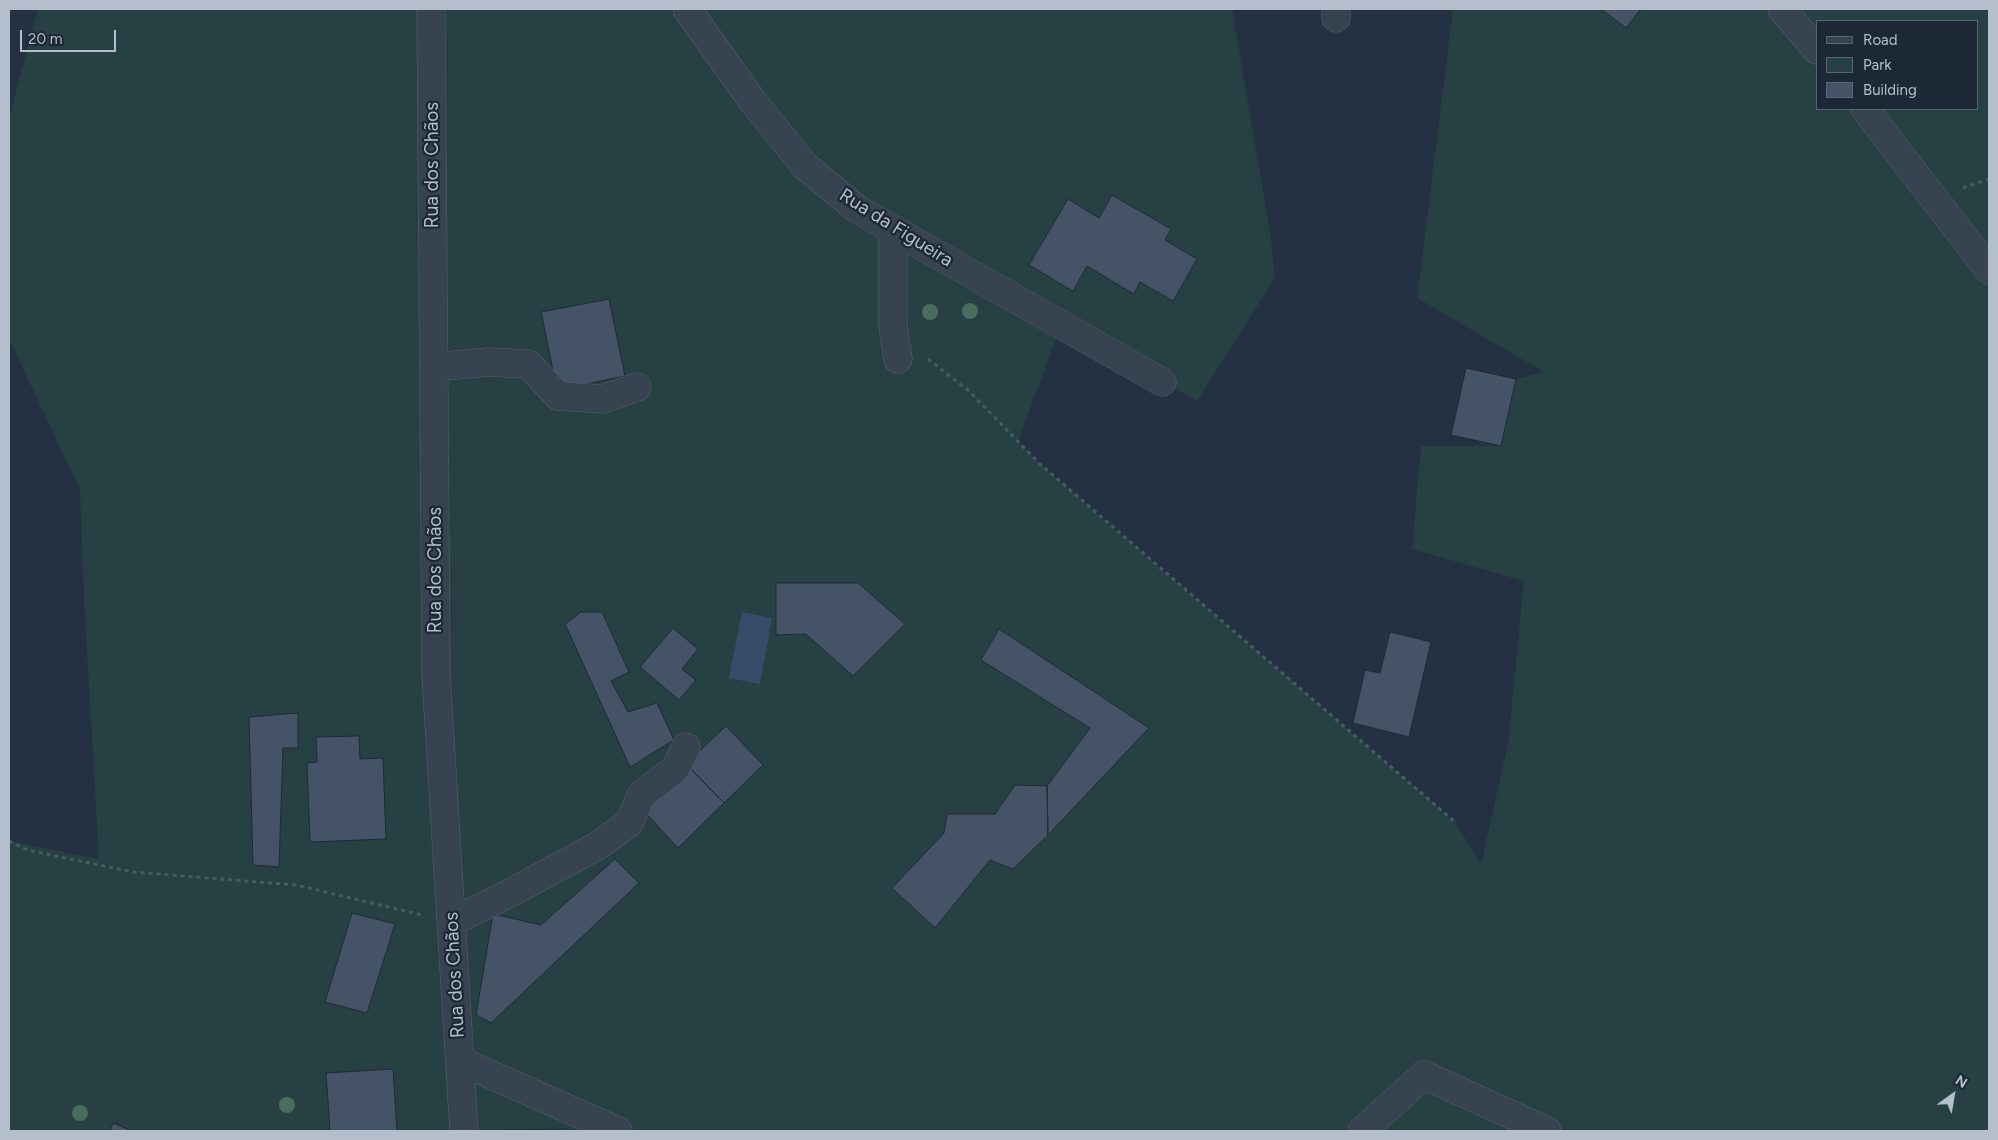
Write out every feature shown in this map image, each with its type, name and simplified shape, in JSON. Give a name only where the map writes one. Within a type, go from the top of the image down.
[{"type":"street","name":"Rua dos Chãos","points":[[431,9],[436,674],[464,1131]]},
{"type":"street","name":"Rua da Figueira","points":[[687,9],[751,99],[805,166],[857,209],[1162,382]]},
{"type":"street","points":[[1782,9],[1816,49]]},
{"type":"street","points":[[1866,110],[1989,270]]},
{"type":"street","points":[[894,230],[893,326],[898,359]]},
{"type":"street","points":[[434,367],[488,362],[528,364],[558,396],[603,399],[636,387]]},
{"type":"street","points":[[452,922],[599,845],[629,823],[642,794],[675,769],[686,747]]},
{"type":"street","points":[[460,1061],[618,1131]]},
{"type":"street","points":[[1362,1131],[1424,1074],[1547,1131]]},
{"type":"path","points":[[927,357],[969,390],[1040,464],[1455,822]]},
{"type":"path","points":[[9,841],[27,850],[133,872],[296,885],[452,922]]},
{"type":"green space","points":[[38,9],[1232,9],[1271,239],[1275,278],[1197,401],[1061,325],[1018,441],[1040,464],[1119,533],[1455,822],[1481,864],[1508,744],[1524,581],[1412,549],[1421,446],[1501,446],[1516,379],[1544,372],[1417,298],[1453,9],[1989,9],[1989,1131],[9,1131],[9,841],[99,859],[84,600],[80,490],[9,339],[9,118]]},
{"type":"water","points":[[742,612],[772,618],[760,684],[729,678]]},
{"type":"building","points":[[1601,9],[1641,9],[1626,28]]},
{"type":"building","points":[[1112,195],[1171,229],[1165,240],[1197,259],[1173,301],[1140,282],[1134,294],[1087,266],[1073,291],[1029,265],[1068,199],[1099,218]]},
{"type":"building","points":[[609,299],[625,376],[557,390],[541,312]]},
{"type":"building","points":[[1466,368],[1516,379],[1501,446],[1451,435]]},
{"type":"building","points":[[776,583],[858,583],[905,624],[853,676],[806,634],[776,635]]},
{"type":"building","points":[[581,612],[602,612],[629,672],[611,681],[628,712],[657,703],[674,740],[630,767],[565,624]]},
{"type":"building","points":[[673,628],[698,649],[682,669],[696,680],[679,700],[640,667]]},
{"type":"building","points":[[999,629],[1149,728],[1048,835],[1047,786],[1090,728],[981,660]]},
{"type":"building","points":[[1390,632],[1431,642],[1409,737],[1353,723],[1365,670],[1380,673]]},
{"type":"building","points":[[298,713],[298,748],[283,748],[279,867],[253,865],[249,717]]},
{"type":"building","points":[[726,726],[763,765],[724,803],[686,764]]},
{"type":"building","points":[[359,736],[360,759],[383,758],[386,839],[310,842],[307,763],[317,762],[316,737]]},
{"type":"building","points":[[686,764],[724,803],[678,848],[640,807]]},
{"type":"building","points":[[1015,785],[1047,786],[1048,835],[1013,869],[990,860],[935,928],[892,888],[944,833],[947,814],[995,814]]},
{"type":"building","points":[[615,859],[639,883],[491,1023],[476,1015],[493,914],[541,925]]},
{"type":"building","points":[[352,913],[395,924],[367,1013],[325,1002]]},
{"type":"building","points":[[393,1069],[397,1131],[330,1131],[326,1073]]},
{"type":"building","points":[[113,1123],[132,1131],[110,1131]]},
{"type":"building","points":[[567,1129],[567,1131],[504,1131],[504,1130]]}]
